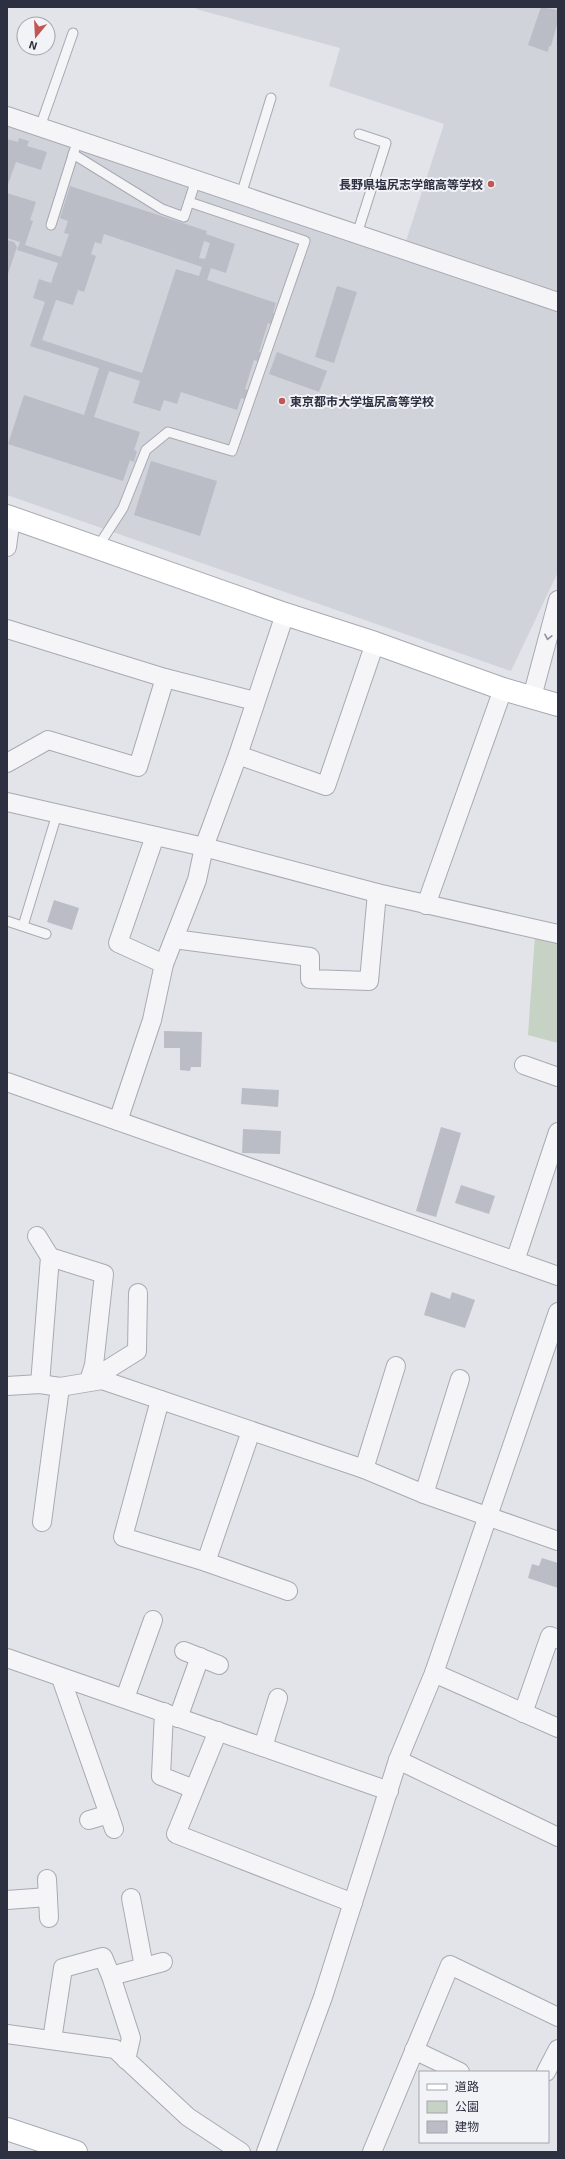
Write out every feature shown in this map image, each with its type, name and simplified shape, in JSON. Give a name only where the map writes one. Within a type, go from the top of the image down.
[{"type":"street","points":[[7,116],[40,128],[75,147],[196,180],[558,302]]},
{"type":"street","points":[[7,547],[9,516],[285,614],[375,643],[503,689],[558,705]]},
{"type":"street","points":[[532,697],[544,658],[553,612],[558,600]]},
{"type":"street","points":[[118,1121],[152,1020],[164,964],[197,880],[204,847],[238,755],[285,614]]},
{"type":"street","points":[[7,628],[165,678],[255,701]]},
{"type":"street","points":[[238,755],[326,786],[375,643]]},
{"type":"street","points":[[7,763],[48,740],[138,767],[165,678]]},
{"type":"street","points":[[426,905],[503,689]]},
{"type":"street","points":[[7,802],[204,847],[426,905],[558,934]]},
{"type":"street","points":[[155,836],[118,943],[164,964]]},
{"type":"street","points":[[174,939],[310,958],[310,979],[369,981],[377,893]]},
{"type":"street","points":[[524,1065],[558,1077]]},
{"type":"street","points":[[7,1082],[558,1276]]},
{"type":"street","points":[[516,1261],[558,1132]]},
{"type":"street","points":[[37,1236],[50,1257],[40,1384]]},
{"type":"street","points":[[50,1257],[104,1274],[94,1366],[89,1381]]},
{"type":"street","points":[[89,1381],[137,1350],[138,1293]]},
{"type":"street","points":[[266,2152],[323,1997],[390,1791],[398,1760],[434,1673],[558,1312]]},
{"type":"street","points":[[364,1469],[396,1366]]},
{"type":"street","points":[[424,1494],[460,1379]]},
{"type":"street","points":[[7,1386],[40,1384],[60,1387],[102,1380],[364,1469],[424,1494],[558,1541]]},
{"type":"street","points":[[42,1522],[60,1387]]},
{"type":"street","points":[[160,1400],[123,1536],[206,1562],[288,1591]]},
{"type":"street","points":[[206,1562],[251,1431]]},
{"type":"street","points":[[125,1698],[153,1620]]},
{"type":"street","points":[[523,1713],[550,1636],[558,1639]]},
{"type":"street","points":[[194,1789],[161,1776],[171,1715],[192,1654],[219,1665]]},
{"type":"street","points":[[7,1658],[390,1791]]},
{"type":"street","points":[[434,1673],[558,1728]]},
{"type":"street","points":[[61,1678],[112,1821],[89,1820]]},
{"type":"street","points":[[263,1747],[278,1698]]},
{"type":"street","points":[[218,1731],[176,1834],[354,1903]]},
{"type":"street","points":[[398,1760],[558,1837]]},
{"type":"street","points":[[47,1879],[49,1918]]},
{"type":"street","points":[[7,1900],[48,1897]]},
{"type":"street","points":[[131,1898],[144,1968]]},
{"type":"street","points":[[52,2040],[63,1968],[103,1957],[111,1976],[131,2038],[126,2060]]},
{"type":"street","points":[[111,1976],[163,1962]]},
{"type":"street","points":[[372,2152],[450,1965],[558,2017]]},
{"type":"street","points":[[7,2034],[115,2050],[188,2117],[242,2152]]},
{"type":"street","points":[[547,2071],[558,2049]]},
{"type":"street","points":[[414,2050],[458,2071]]},
{"type":"street","points":[[7,2129],[76,2152]]},
{"type":"lane","points":[[40,128],[73,33]]},
{"type":"lane","points":[[242,195],[271,98]]},
{"type":"lane","points":[[357,234],[386,143],[359,134]]},
{"type":"lane","points":[[51,225],[75,147],[162,209],[184,217],[196,180]]},
{"type":"lane","points":[[97,548],[123,508],[146,450],[168,432],[232,451],[305,241],[189,202]]},
{"type":"lane","points":[[23,926],[57,814]]},
{"type":"lane","points":[[7,921],[46,934]]},
{"type":"shaded area","name":"長野県塩尻志学館高等学校","points":[[196,7],[558,7],[558,298],[405,244],[444,124],[329,86],[340,48],[196,9]]},
{"type":"shaded area","name":"東京都市大学塩尻高等学校","points":[[7,122],[558,308],[558,572],[511,671],[7,495]]},
{"type":"green space","points":[[535,936],[558,941],[558,1043],[528,1035]]},
{"type":"building","points":[[541,7],[558,10],[558,21],[548,52],[528,45]]},
{"type":"building","points":[[19,138],[29,141],[27,146],[47,152],[41,170],[16,162],[7,187],[7,139],[18,142]]},
{"type":"building","points":[[70,186],[207,231],[206,234],[235,244],[226,273],[211,268],[207,280],[276,303],[273,313],[277,314],[273,325],[268,323],[259,352],[263,353],[260,362],[254,360],[245,389],[250,391],[247,400],[241,398],[237,410],[181,392],[177,404],[164,400],[160,411],[133,403],[140,381],[109,371],[94,417],[140,432],[134,450],[137,451],[134,462],[130,460],[123,481],[8,444],[24,395],[84,415],[99,368],[30,346],[45,302],[33,298],[39,279],[51,283],[58,263],[17,250],[20,242],[7,238],[7,193],[36,202],[30,220],[33,221],[25,245],[61,257],[69,234],[64,233],[68,221],[60,218]],"holes":[[[104,234],[202,267],[199,276],[176,269],[142,373],[42,340],[56,300],[73,305],[78,290],[84,292],[96,256],[91,254],[95,242],[101,244]],[[204,241],[210,243],[205,259],[199,258]]]},
{"type":"building","points":[[7,240],[14,242],[17,247],[8,274]]},
{"type":"building","points":[[337,286],[357,292],[334,363],[315,357]]},
{"type":"building","points":[[277,352],[327,371],[319,392],[269,374]]},
{"type":"building","points":[[151,461],[217,481],[200,536],[134,515]]},
{"type":"building","points":[[54,900],[79,908],[72,930],[47,922]]},
{"type":"building","points":[[164,1031],[202,1032],[201,1067],[191,1067],[190,1071],[180,1070],[180,1048],[164,1048]]},
{"type":"building","points":[[242,1088],[279,1090],[278,1107],[241,1104]]},
{"type":"building","points":[[441,1127],[461,1133],[436,1217],[416,1211]]},
{"type":"building","points":[[243,1129],[281,1131],[280,1154],[242,1153]]},
{"type":"building","points":[[461,1185],[495,1196],[489,1214],[455,1203]]},
{"type":"building","points":[[431,1292],[450,1299],[452,1292],[475,1300],[465,1328],[424,1315]]},
{"type":"building","points":[[542,1558],[558,1563],[558,1588],[528,1578],[532,1564],[539,1566]]},
{"type":"place","name":"長野県塩尻志学館高等学校","points":[[491,184]]},
{"type":"place","name":"東京都市大学塩尻高等学校","points":[[282,401]]}]
